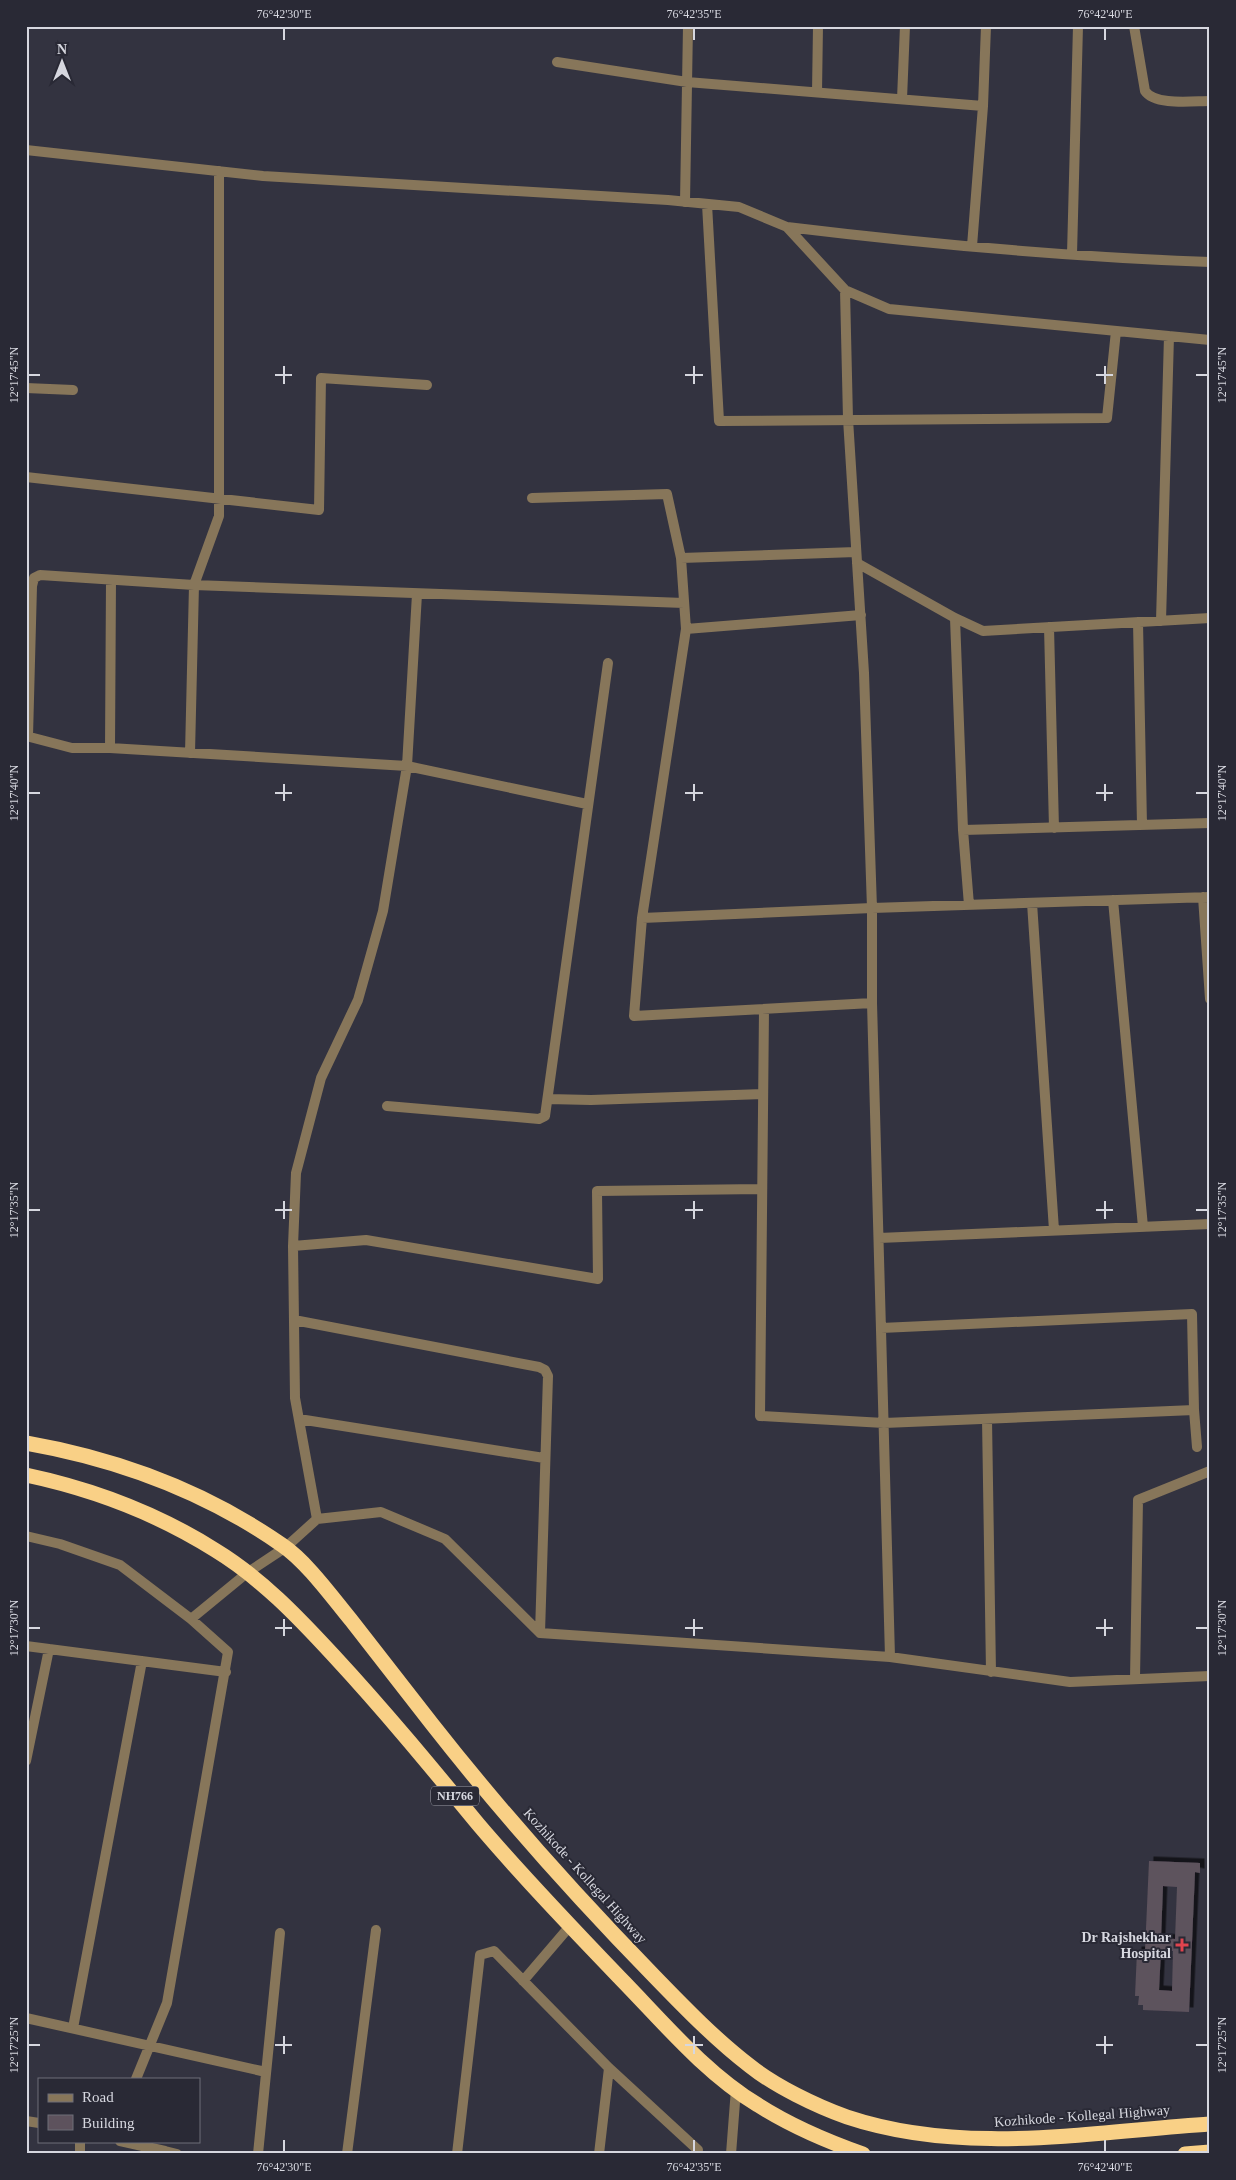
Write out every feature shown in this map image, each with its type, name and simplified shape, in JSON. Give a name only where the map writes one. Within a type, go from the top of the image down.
[{"type":"highway","name":"Kozhikode - Kollegal Highway","points":[[26,1443],[130,1468],[184,1491],[238,1518],[286,1547],[326,1589],[447,1743],[562,1879],[684,2007],[751,2068],[805,2099],[848,2117],[909,2132],[969,2138],[1029,2139],[1210,2124]]},
{"type":"highway","name":"NH766","points":[[26,1475],[63,1483],[168,1523],[216,1550],[289,1607],[370,1695],[502,1852],[570,1926],[710,2069],[757,2105],[818,2138],[863,2154]]},
{"type":"highway","points":[[1185,2154],[1210,2152]]},
{"type":"street","points":[[685,202],[688,26]]},
{"type":"street","points":[[817,92],[818,26]]},
{"type":"street","points":[[902,99],[905,26]]},
{"type":"street","points":[[972,246],[983,106],[986,26]]},
{"type":"street","points":[[1072,254],[1078,26]]},
{"type":"street","points":[[1134,26],[1145,91],[1149,97],[1159,100],[1210,101]]},
{"type":"street","points":[[557,62],[687,82],[983,106]]},
{"type":"street","points":[[26,150],[263,176],[739,207],[787,227],[901,241],[1210,262]]},
{"type":"street","points":[[190,753],[194,585],[219,516],[219,171]]},
{"type":"street","points":[[707,204],[719,421],[1107,418],[1116,331]]},
{"type":"street","points":[[787,227],[845,290],[889,309],[1210,340]]},
{"type":"street","points":[[845,290],[848,419],[865,683],[890,1657]]},
{"type":"street","points":[[1161,621],[1168,336]]},
{"type":"street","points":[[26,477],[319,510],[321,378],[427,384]]},
{"type":"street","points":[[26,388],[73,390]]},
{"type":"street","points":[[532,498],[667,494],[681,558],[686,629],[642,918],[634,1016],[872,1003]]},
{"type":"street","points":[[681,558],[856,552]]},
{"type":"street","points":[[857,563],[983,631],[1210,618]]},
{"type":"street","points":[[588,804],[407,766],[110,748],[72,748],[27,736],[32,586],[34,578],[40,575],[194,585],[684,603]]},
{"type":"street","points":[[110,748],[111,580]]},
{"type":"street","points":[[317,1519],[295,1398],[293,1246],[296,1173],[321,1078],[358,1000],[383,910],[407,766],[417,594]]},
{"type":"street","points":[[686,629],[861,615]]},
{"type":"street","points":[[956,618],[963,830],[969,905]]},
{"type":"street","points":[[1138,622],[1142,825]]},
{"type":"street","points":[[1048,627],[1054,828]]},
{"type":"street","points":[[387,1106],[539,1119],[545,1116],[608,663]]},
{"type":"street","points":[[963,830],[1210,823]]},
{"type":"street","points":[[642,918],[1206,897],[1210,999]]},
{"type":"street","points":[[1113,900],[1142,1227]]},
{"type":"street","points":[[1032,903],[1054,1230]]},
{"type":"street","points":[[764,1009],[760,1416],[884,1423],[1194,1410]]},
{"type":"street","points":[[548,1099],[591,1100],[763,1094]]},
{"type":"street","points":[[293,1246],[366,1240],[598,1279],[597,1191],[762,1189]]},
{"type":"street","points":[[879,1238],[1210,1224]]},
{"type":"street","points":[[881,1328],[1192,1314],[1194,1410],[1197,1447]]},
{"type":"street","points":[[294,1320],[539,1367],[545,1370],[548,1376],[540,1633]]},
{"type":"street","points":[[299,1419],[544,1458]]},
{"type":"street","points":[[987,1419],[991,1672]]},
{"type":"street","points":[[1136,1679],[1138,1500],[1210,1471]]},
{"type":"street","points":[[191,1619],[247,1573],[286,1547],[317,1519],[381,1512],[445,1539],[540,1633],[890,1657],[1070,1682],[1210,1676]]},
{"type":"street","points":[[26,1536],[60,1544],[120,1565],[191,1619],[228,1652],[167,2002],[136,2078]]},
{"type":"street","points":[[26,1646],[226,1672]]},
{"type":"street","points":[[26,1761],[49,1649]]},
{"type":"street","points":[[73,2028],[142,1661]]},
{"type":"street","points":[[523,1981],[570,1926]]},
{"type":"street","points":[[347,2154],[376,1930]]},
{"type":"street","points":[[258,2154],[280,1933]]},
{"type":"street","points":[[457,2154],[480,1955],[494,1951],[609,2068],[698,2150]]},
{"type":"street","points":[[26,2018],[266,2072]]},
{"type":"street","points":[[600,2154],[609,2068]]},
{"type":"street","points":[[732,2154],[736,2089]]},
{"type":"street","points":[[124,2142],[177,2154]]},
{"type":"building","points":[[1149,1861],[1200,1863],[1200,1873],[1195,1872],[1189,2012],[1143,2010],[1143,2005],[1138,2005],[1139,1996],[1135,1996],[1137,1951],[1145,1951]],"holes":[[[1163,1886],[1177,1887],[1175,1939],[1161,1938]],[[1161,1950],[1173,1951],[1172,1991],[1159,1990]]]},
{"type":"place","name":"Dr Rajshekhar Hospital","points":[[1182,1945]]}]
